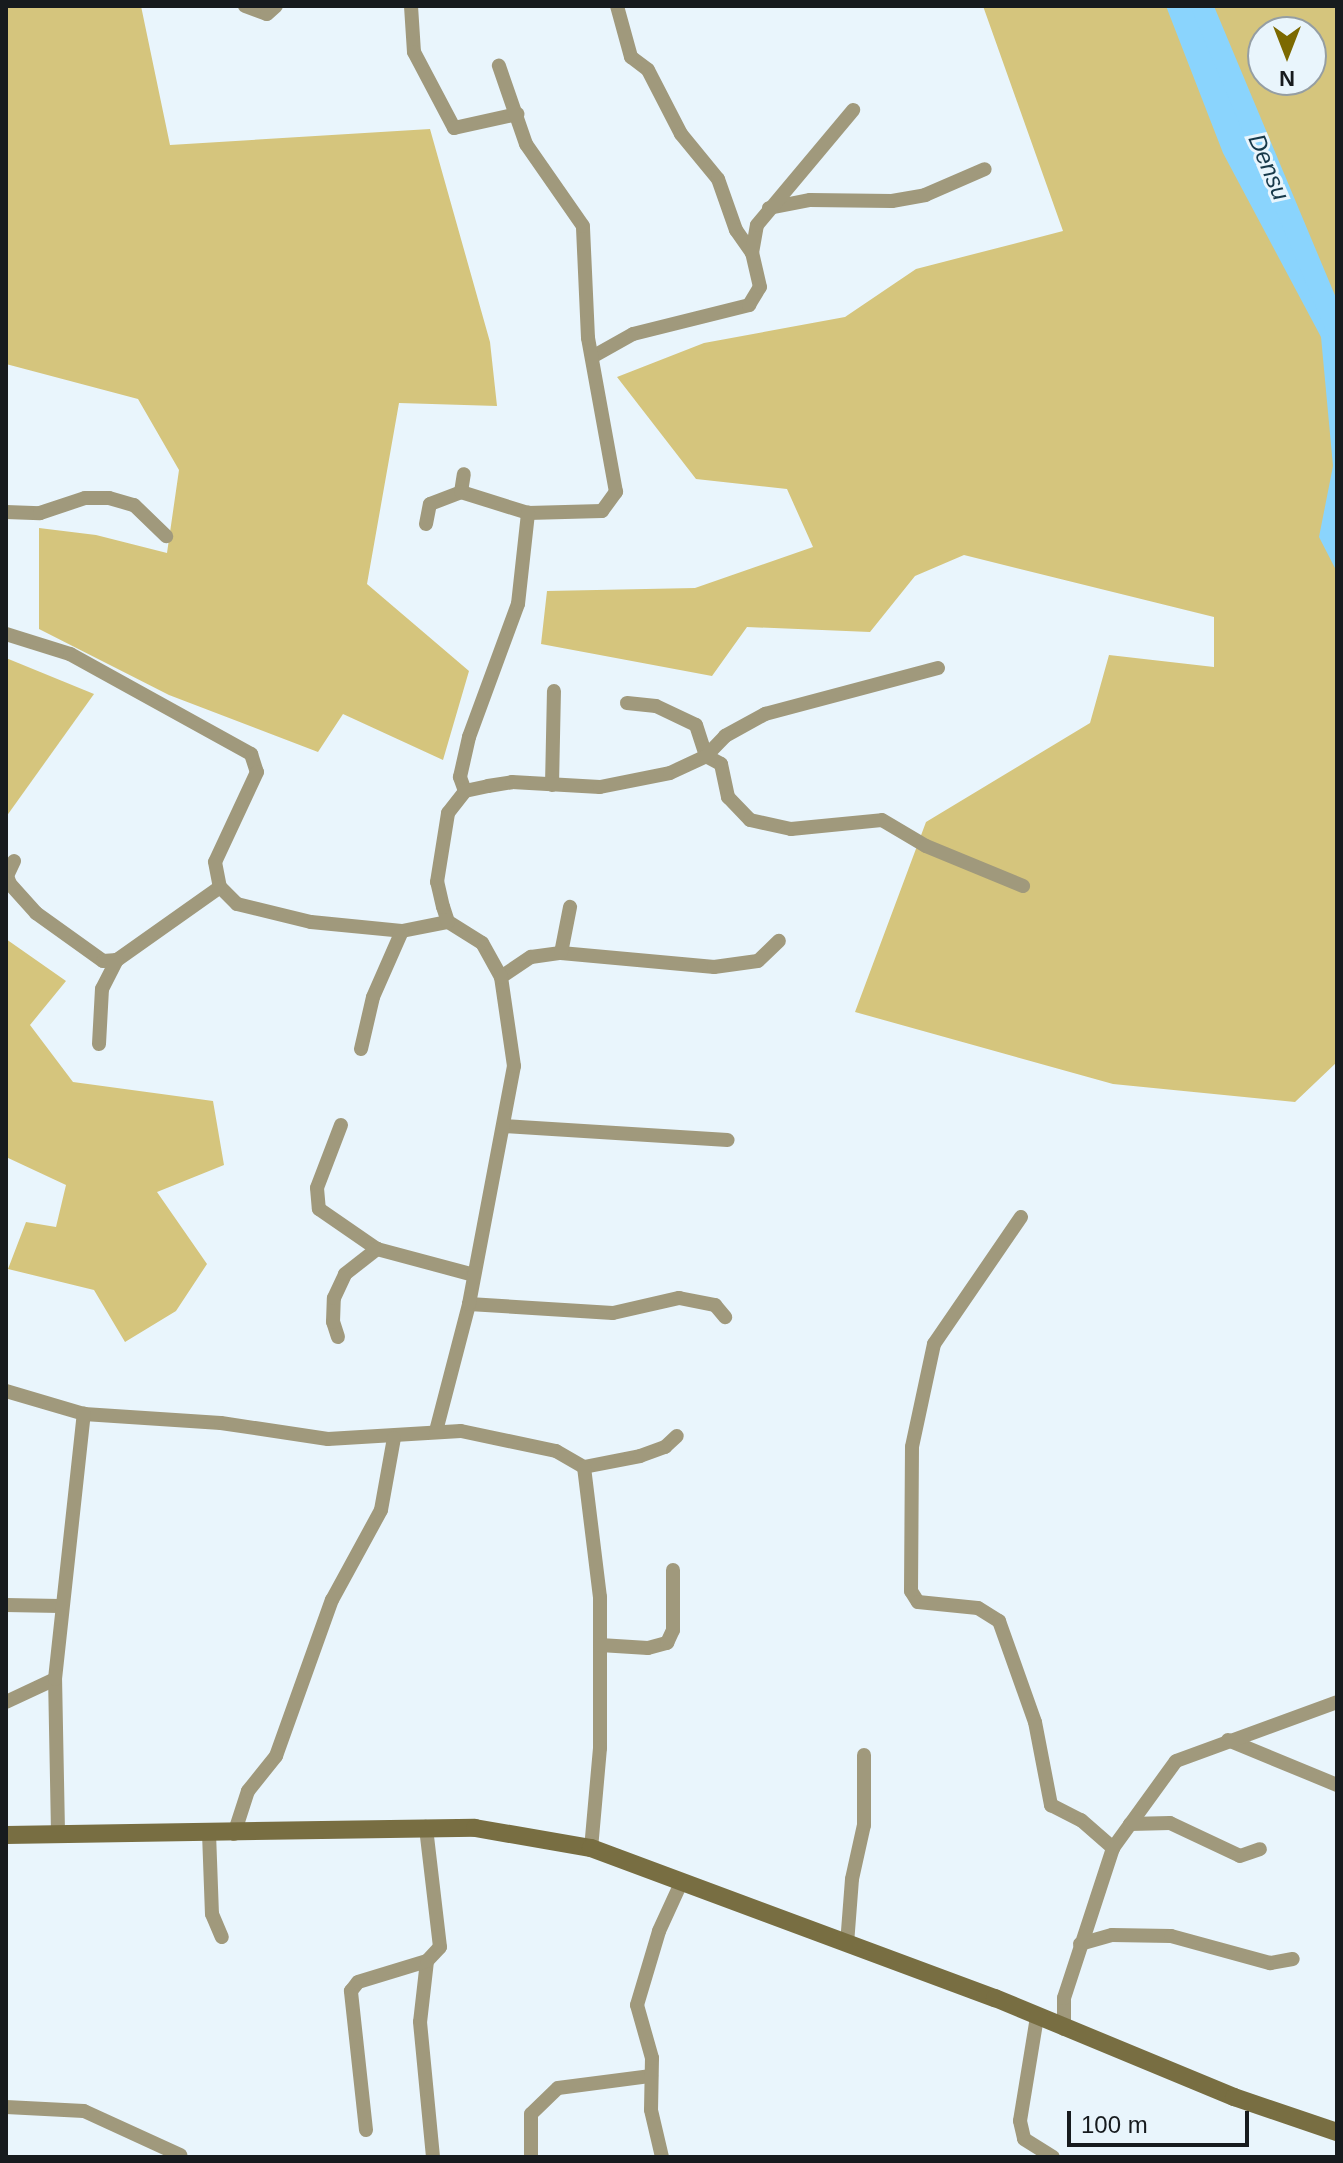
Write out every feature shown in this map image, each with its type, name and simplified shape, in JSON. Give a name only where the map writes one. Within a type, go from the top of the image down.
[{"type":"street","points":[[245,6],[267,14],[276,6]]},
{"type":"street","points":[[592,357],[633,334],[749,305],[760,287],[752,253],[736,230],[718,179],[681,134],[648,70],[631,57],[617,6]]},
{"type":"street","points":[[410,7],[414,52],[454,128],[517,114]]},
{"type":"street","points":[[426,524],[430,504],[461,492],[528,513],[602,511],[616,492],[592,357],[583,226],[526,144],[499,66]]},
{"type":"street","points":[[752,253],[757,225],[769,208],[853,110]]},
{"type":"street","points":[[769,208],[810,200],[892,201],[925,195],[985,169]]},
{"type":"street","points":[[461,492],[464,474]]},
{"type":"street","points":[[6,512],[40,513],[85,498],[109,498],[134,505],[166,536]]},
{"type":"street","points":[[465,791],[460,777],[469,737],[518,604],[528,513]]},
{"type":"street","points":[[6,634],[89,663],[257,761],[257,772],[217,848],[220,887],[237,904],[271,915],[402,931],[448,922],[482,943],[501,977],[514,1066],[469,1304],[436,1431]]},
{"type":"street","points":[[448,922],[437,882],[439,849],[448,813],[465,791],[512,782],[600,787],[670,773],[706,756],[725,736],[765,714],[938,668]]},
{"type":"street","points":[[552,785],[554,691]]},
{"type":"street","points":[[627,703],[656,706],[696,725],[706,756],[721,764],[728,797],[750,820],[791,829],[882,820],[926,846],[1023,886]]},
{"type":"street","points":[[14,861],[7,876],[10,884],[36,913],[83,952],[103,961],[117,960]]},
{"type":"street","points":[[99,1044],[102,989],[117,960],[220,887]]},
{"type":"street","points":[[561,953],[570,907]]},
{"type":"street","points":[[361,1049],[373,997],[402,931]]},
{"type":"street","points":[[501,977],[531,957],[561,953],[714,967],[758,961],[779,941]]},
{"type":"street","points":[[341,1125],[317,1188],[319,1209],[377,1249],[474,1275]]},
{"type":"street","points":[[504,1126],[728,1140]]},
{"type":"street","points":[[1021,1217],[934,1344],[912,1447],[911,1591],[918,1602],[978,1608],[999,1621],[1035,1722],[1051,1805],[1081,1820],[1113,1848]]},
{"type":"street","points":[[338,1337],[333,1322],[334,1298],[345,1274],[377,1249]]},
{"type":"street","points":[[469,1304],[613,1313],[679,1298],[715,1305],[725,1317]]},
{"type":"street","points":[[6,1391],[84,1414],[221,1423],[328,1439],[394,1438],[436,1431],[500,1436],[556,1451],[584,1467],[652,1451],[677,1436]]},
{"type":"street","points":[[58,1832],[55,1679],[60,1606],[84,1414]]},
{"type":"street","points":[[234,1834],[248,1791],[276,1756],[332,1600],[381,1510],[394,1438]]},
{"type":"street","points":[[584,1467],[600,1597],[600,1748],[591,1848]]},
{"type":"street","points":[[600,1645],[648,1648],[667,1643],[673,1630],[673,1570]]},
{"type":"street","points":[[6,1605],[60,1606]]},
{"type":"street","points":[[6,1702],[55,1679]]},
{"type":"street","points":[[1064,2029],[1064,1998],[1113,1848],[1176,1761],[1337,1702]]},
{"type":"street","points":[[1228,1740],[1337,1785]]},
{"type":"street","points":[[847,1944],[852,1879],[864,1825],[864,1755]]},
{"type":"street","points":[[1130,1824],[1170,1823],[1240,1856],[1260,1849]]},
{"type":"street","points":[[366,2130],[351,1991],[358,1982],[427,1961],[440,1947],[426,1827]]},
{"type":"street","points":[[6,1835],[58,1832],[234,1834],[475,1828],[591,1848],[1337,2132]]},
{"type":"street","points":[[209,1833],[212,1914],[222,1937]]},
{"type":"street","points":[[662,2157],[651,2110],[651,2076],[637,2005],[659,1931],[681,1883]]},
{"type":"street","points":[[1080,1944],[1112,1935],[1171,1936],[1270,1963],[1293,1959]]},
{"type":"street","points":[[427,1961],[420,2022],[433,2157]]},
{"type":"street","points":[[1037,2017],[1020,2121],[1024,2139],[1053,2157]]},
{"type":"street","points":[[531,2157],[531,2114],[558,2088],[651,2076]]},
{"type":"street","points":[[6,2107],[84,2111],[180,2155]]},
{"type":"shaded area","points":[[6,6],[141,6],[170,145],[430,129],[490,342],[497,406],[399,403],[367,584],[469,671],[443,760],[343,714],[318,752],[169,695],[39,629],[39,528],[96,535],[167,553],[179,470],[138,399],[6,364]]},
{"type":"shaded area","points":[[983,6],[1337,6],[1337,1062],[1295,1102],[1113,1084],[855,1012],[926,822],[1090,723],[1109,655],[1214,667],[1214,617],[964,555],[915,576],[870,632],[747,627],[712,676],[541,644],[547,591],[695,588],[813,547],[787,489],[696,479],[617,377],[704,343],[845,317],[916,269],[1063,231]]},
{"type":"shaded area","points":[[6,658],[94,694],[6,817]]},
{"type":"shaded area","points":[[6,939],[66,981],[30,1025],[73,1082],[213,1101],[224,1165],[157,1192],[207,1264],[176,1311],[125,1342],[94,1290],[8,1269],[26,1222],[56,1227],[66,1185],[6,1157]]},
{"type":"water","points":[[1166,6],[1193,6],[1247,117],[1314,284],[1337,324],[1337,572],[1319,537],[1333,466],[1321,337],[1223,153]]},
{"type":"waterway","name":"Densu","points":[[1202,6],[1337,328]]}]
